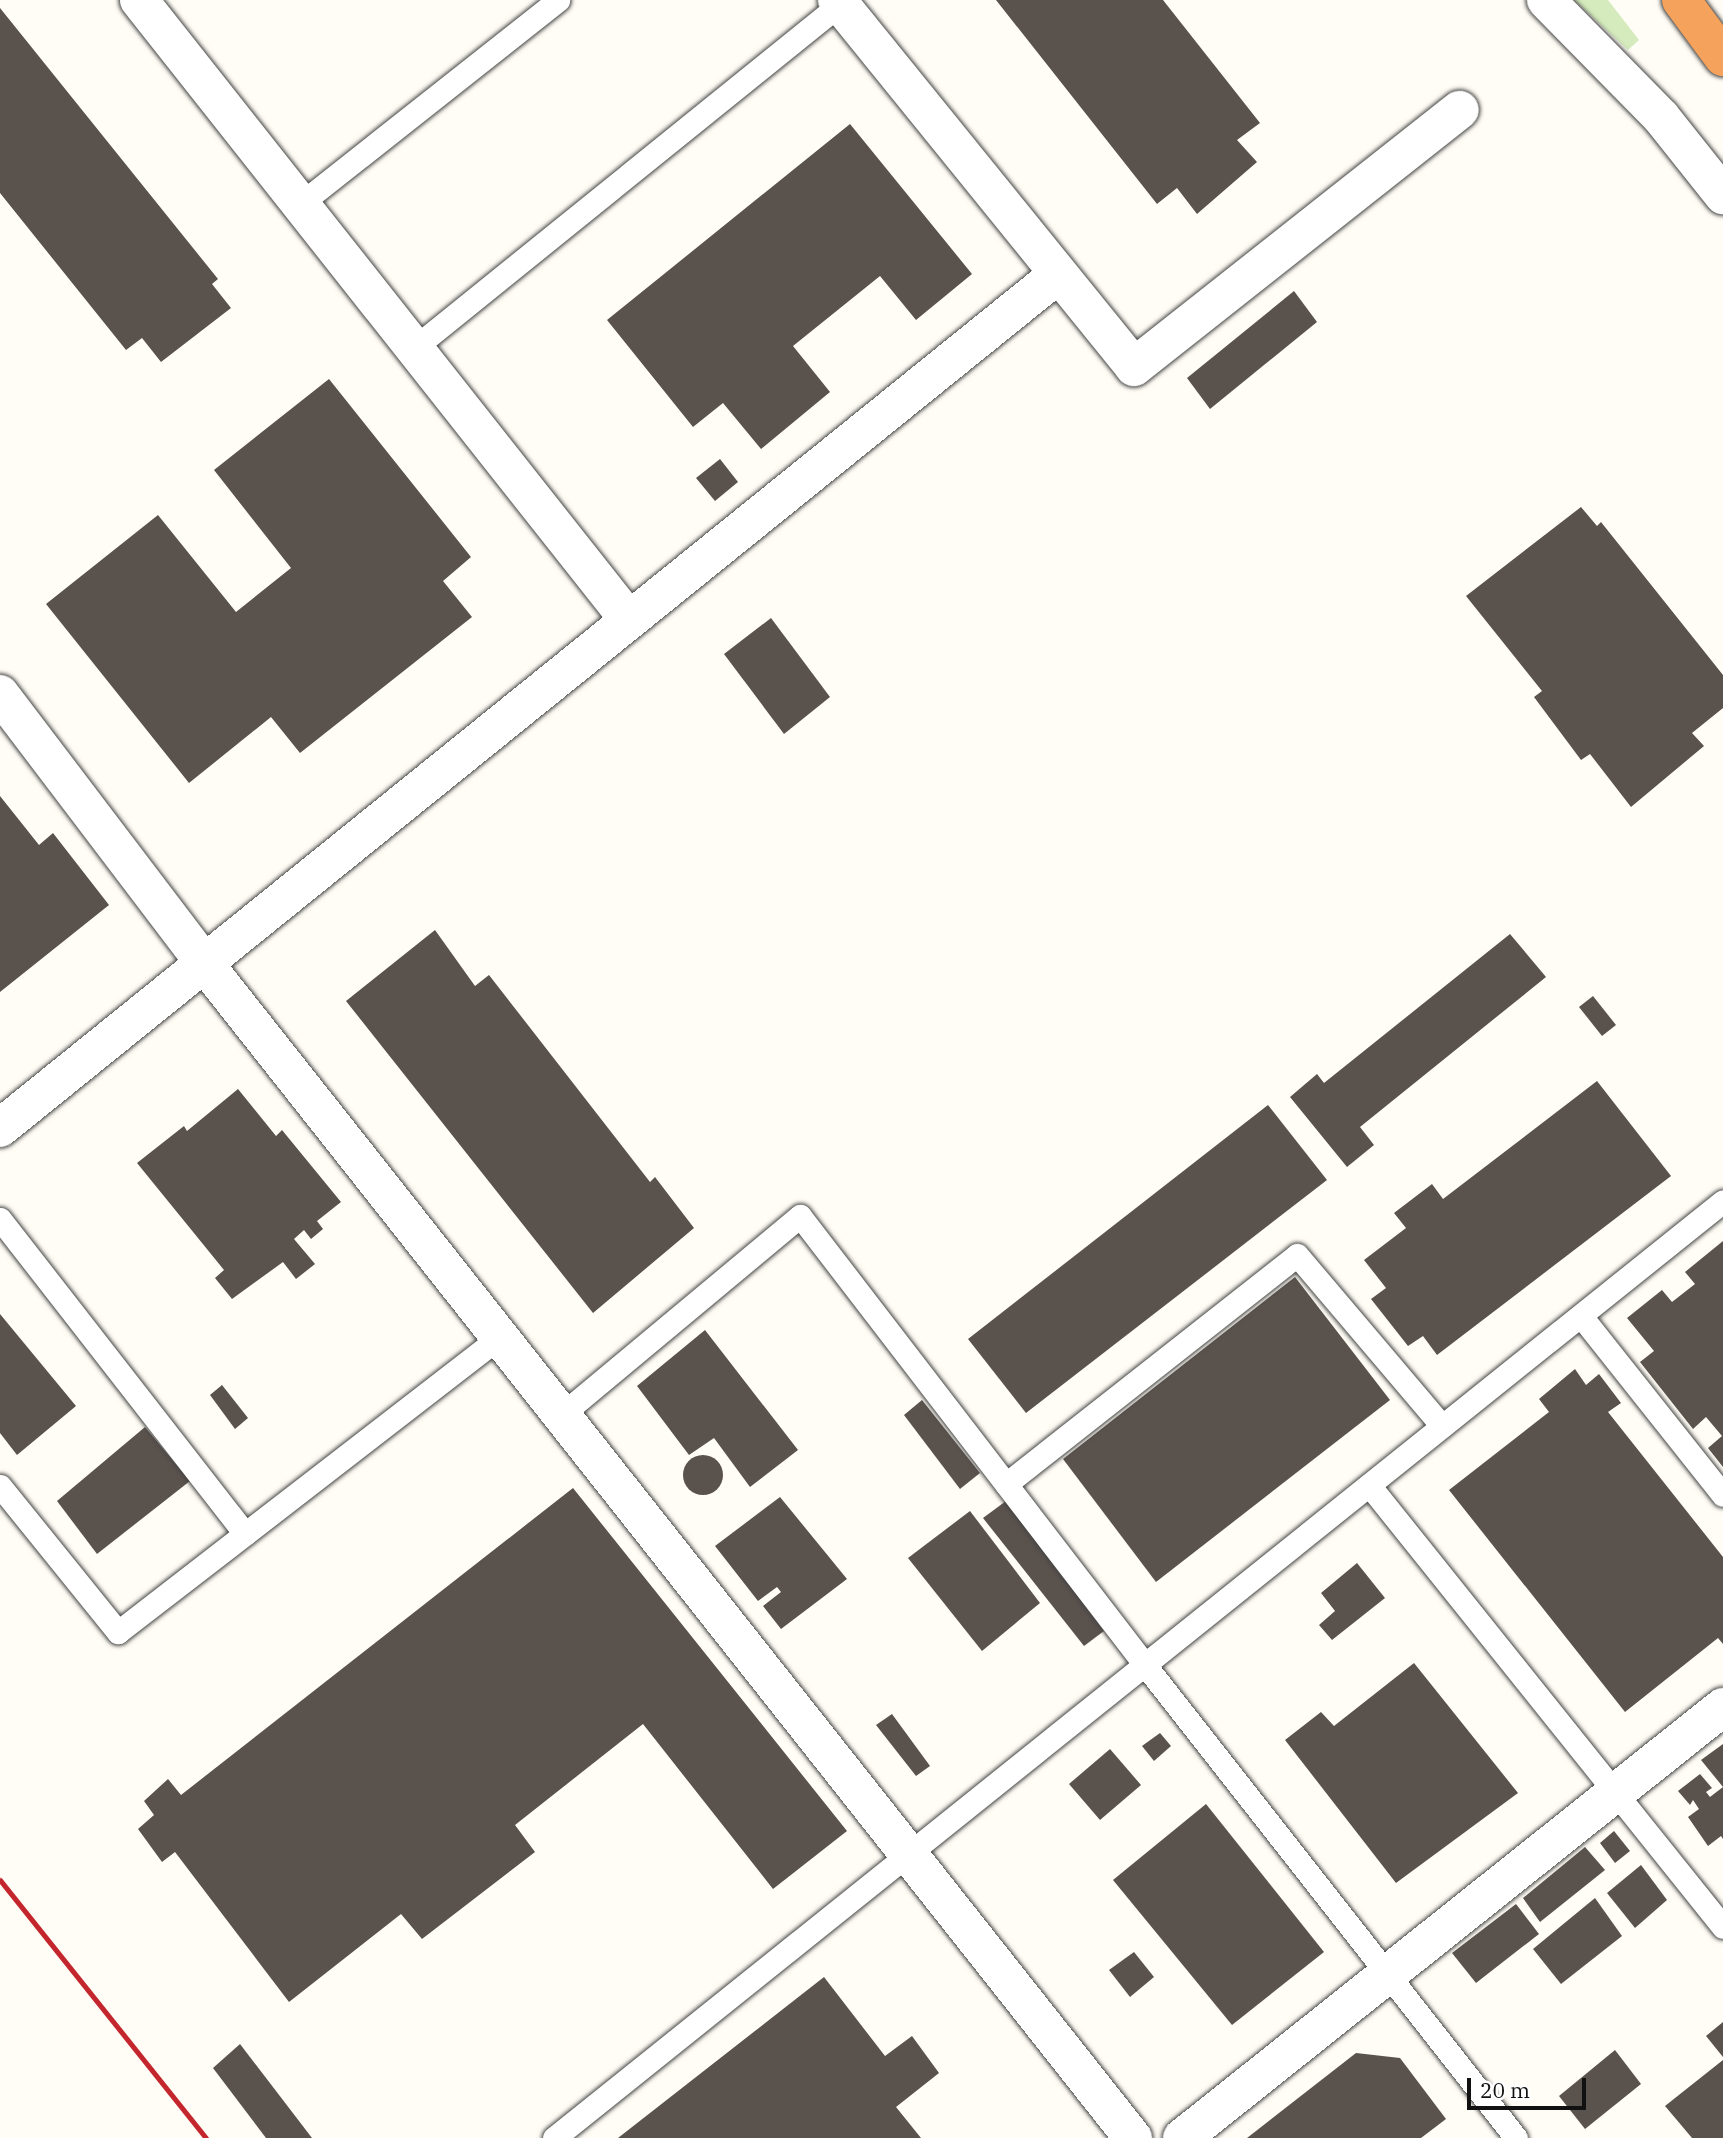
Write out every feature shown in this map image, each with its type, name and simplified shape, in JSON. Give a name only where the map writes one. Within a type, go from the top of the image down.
[{"type":"highway","points":[[1681,0],[1723,57]]},
{"type":"street","points":[[139,0],[629,620]]},
{"type":"street","points":[[1546,0],[1661,117],[1723,195]]},
{"type":"street","points":[[839,2],[1134,367],[1460,110]]},
{"type":"street","points":[[0,1128],[1057,275]]},
{"type":"street","points":[[0,694],[204,963],[1133,2138]]},
{"type":"street","points":[[1182,2138],[1723,1707]]},
{"type":"lane","points":[[300,204],[558,0]]},
{"type":"lane","points":[[414,348],[839,2]]},
{"type":"lane","points":[[554,2138],[1723,1201]]},
{"type":"lane","points":[[561,1415],[800,1216],[1144,1665],[1516,2138]]},
{"type":"lane","points":[[0,1219],[245,1534]]},
{"type":"lane","points":[[1006,1484],[1297,1255],[1442,1426]]},
{"type":"lane","points":[[1581,1316],[1723,1495]]},
{"type":"lane","points":[[0,1486],[118,1632],[500,1337]]},
{"type":"lane","points":[[1369,1485],[1723,1927]]},
{"type":"green space","points":[[1574,0],[1608,0],[1639,40],[1628,50]]},
{"type":"building","points":[[996,0],[1163,0],[1260,123],[1237,140],[1257,162],[1197,214],[1177,188],[1157,204]]},
{"type":"building","points":[[0,8],[218,279],[212,284],[231,308],[161,362],[142,338],[126,350],[0,193]]},
{"type":"building","points":[[850,124],[972,274],[916,320],[880,276],[793,346],[830,392],[761,449],[723,403],[693,427],[607,320]]},
{"type":"building","points":[[1294,291],[1317,322],[1210,409],[1187,378]]},
{"type":"building","points":[[329,379],[471,557],[443,581],[472,617],[300,753],[271,717],[189,783],[46,604],[158,515],[236,612],[291,568],[214,470]]},
{"type":"building","points":[[720,459],[738,482],[715,501],[696,478]]},
{"type":"building","points":[[1581,507],[1597,526],[1601,522],[1723,675],[1723,708],[1692,733],[1704,746],[1631,807],[1590,754],[1581,760],[1534,697],[1542,691],[1466,596]]},
{"type":"building","points":[[771,618],[830,697],[784,734],[724,654]]},
{"type":"building","points":[[0,796],[39,845],[53,833],[109,905],[0,992]]},
{"type":"building","points":[[435,930],[475,986],[489,975],[650,1182],[655,1177],[694,1228],[593,1313],[346,1001]]},
{"type":"building","points":[[1510,934],[1546,977],[1360,1127],[1374,1145],[1347,1167],[1290,1097],[1317,1074],[1324,1083]]},
{"type":"building","points":[[1593,996],[1616,1025],[1602,1036],[1579,1007]]},
{"type":"building","points":[[1597,1081],[1671,1176],[1437,1355],[1423,1336],[1408,1346],[1371,1299],[1386,1288],[1364,1260],[1406,1228],[1394,1213],[1432,1184],[1443,1199]]},
{"type":"building","points":[[238,1089],[276,1136],[282,1130],[341,1202],[317,1221],[323,1229],[311,1239],[304,1230],[294,1239],[315,1264],[296,1279],[283,1262],[232,1299],[215,1278],[224,1270],[137,1163],[184,1126],[187,1131]]},
{"type":"building","points":[[1268,1105],[1327,1180],[1026,1413],[968,1339]]},
{"type":"building","points":[[1723,1241],[1723,1467],[1708,1448],[1722,1436],[1706,1417],[1693,1429],[1640,1362],[1654,1351],[1627,1318],[1662,1290],[1672,1302],[1695,1284],[1685,1272]]},
{"type":"building","points":[[1295,1277],[1390,1400],[1156,1582],[1063,1459]]},
{"type":"building","points":[[0,1314],[76,1406],[17,1455],[0,1433]]},
{"type":"building","points":[[705,1330],[798,1450],[750,1487],[714,1438],[689,1455],[637,1386]]},
{"type":"building","points":[[1575,1369],[1586,1385],[1599,1374],[1621,1403],[1608,1412],[1723,1557],[1723,1644],[1718,1638],[1625,1712],[1449,1490],[1549,1412],[1539,1399]]},
{"type":"building","points":[[222,1385],[248,1418],[235,1429],[210,1395]]},
{"type":"building","points":[[922,1400],[980,1473],[960,1489],[904,1415]]},
{"type":"building","points":[[145,1427],[190,1481],[97,1554],[57,1501]]},
{"type":"building","points":[[703,1455],[711,1456],[717,1461],[722,1467],[722,1483],[717,1489],[711,1494],[703,1495],[695,1494],[689,1489],[684,1483],[683,1475],[684,1467],[689,1461],[695,1456]]},
{"type":"building","points":[[573,1488],[847,1831],[773,1889],[643,1724],[515,1825],[535,1852],[422,1939],[401,1914],[289,2002],[175,1852],[162,1862],[138,1829],[154,1815],[144,1801],[168,1779],[181,1795]]},
{"type":"building","points":[[780,1497],[847,1579],[781,1629],[763,1606],[781,1592],[777,1587],[758,1601],[715,1546]]},
{"type":"building","points":[[1006,1501],[1104,1631],[1084,1646],[983,1518]]},
{"type":"building","points":[[970,1511],[1040,1603],[982,1651],[908,1558]]},
{"type":"building","points":[[1357,1563],[1385,1598],[1332,1640],[1319,1625],[1335,1611],[1321,1593]]},
{"type":"building","points":[[1414,1663],[1518,1793],[1396,1883],[1285,1740],[1321,1712],[1334,1726]]},
{"type":"building","points":[[892,1714],[930,1766],[916,1776],[876,1725]]},
{"type":"building","points":[[1160,1733],[1171,1746],[1154,1761],[1142,1746]]},
{"type":"building","points":[[1723,1744],[1723,1787],[1701,1760]]},
{"type":"building","points":[[1110,1749],[1141,1785],[1100,1820],[1069,1784]]},
{"type":"building","points":[[1700,1774],[1712,1788],[1706,1792],[1710,1797],[1723,1787],[1723,1839],[1721,1836],[1708,1846],[1688,1817],[1699,1809],[1693,1800],[1690,1805],[1678,1791]]},
{"type":"building","points":[[1206,1804],[1324,1952],[1232,2025],[1113,1880]]},
{"type":"building","points":[[1614,1831],[1630,1851],[1615,1863],[1600,1843]]},
{"type":"building","points":[[1585,1847],[1605,1870],[1540,1922],[1523,1898]]},
{"type":"building","points":[[1641,1865],[1667,1900],[1635,1928],[1607,1893]]},
{"type":"building","points":[[1595,1898],[1622,1936],[1561,1984],[1533,1949]]},
{"type":"building","points":[[1516,1904],[1539,1934],[1476,1983],[1452,1953]]},
{"type":"building","points":[[1134,1952],[1154,1977],[1130,1997],[1109,1970]]},
{"type":"building","points":[[824,1977],[885,2056],[912,2036],[939,2073],[896,2107],[921,2138],[618,2138]]},
{"type":"building","points":[[1723,2022],[1723,2057],[1706,2036]]},
{"type":"building","points":[[240,2044],[312,2138],[266,2138],[213,2068]]},
{"type":"building","points":[[1615,2050],[1641,2084],[1585,2129],[1559,2096]]},
{"type":"building","points":[[1356,2053],[1400,2058],[1446,2119],[1421,2138],[1247,2138]]},
{"type":"building","points":[[1723,2060],[1723,2138],[1692,2138],[1665,2106]]},
{"type":"railway","points":[[0,1880],[206,2138]]}]
